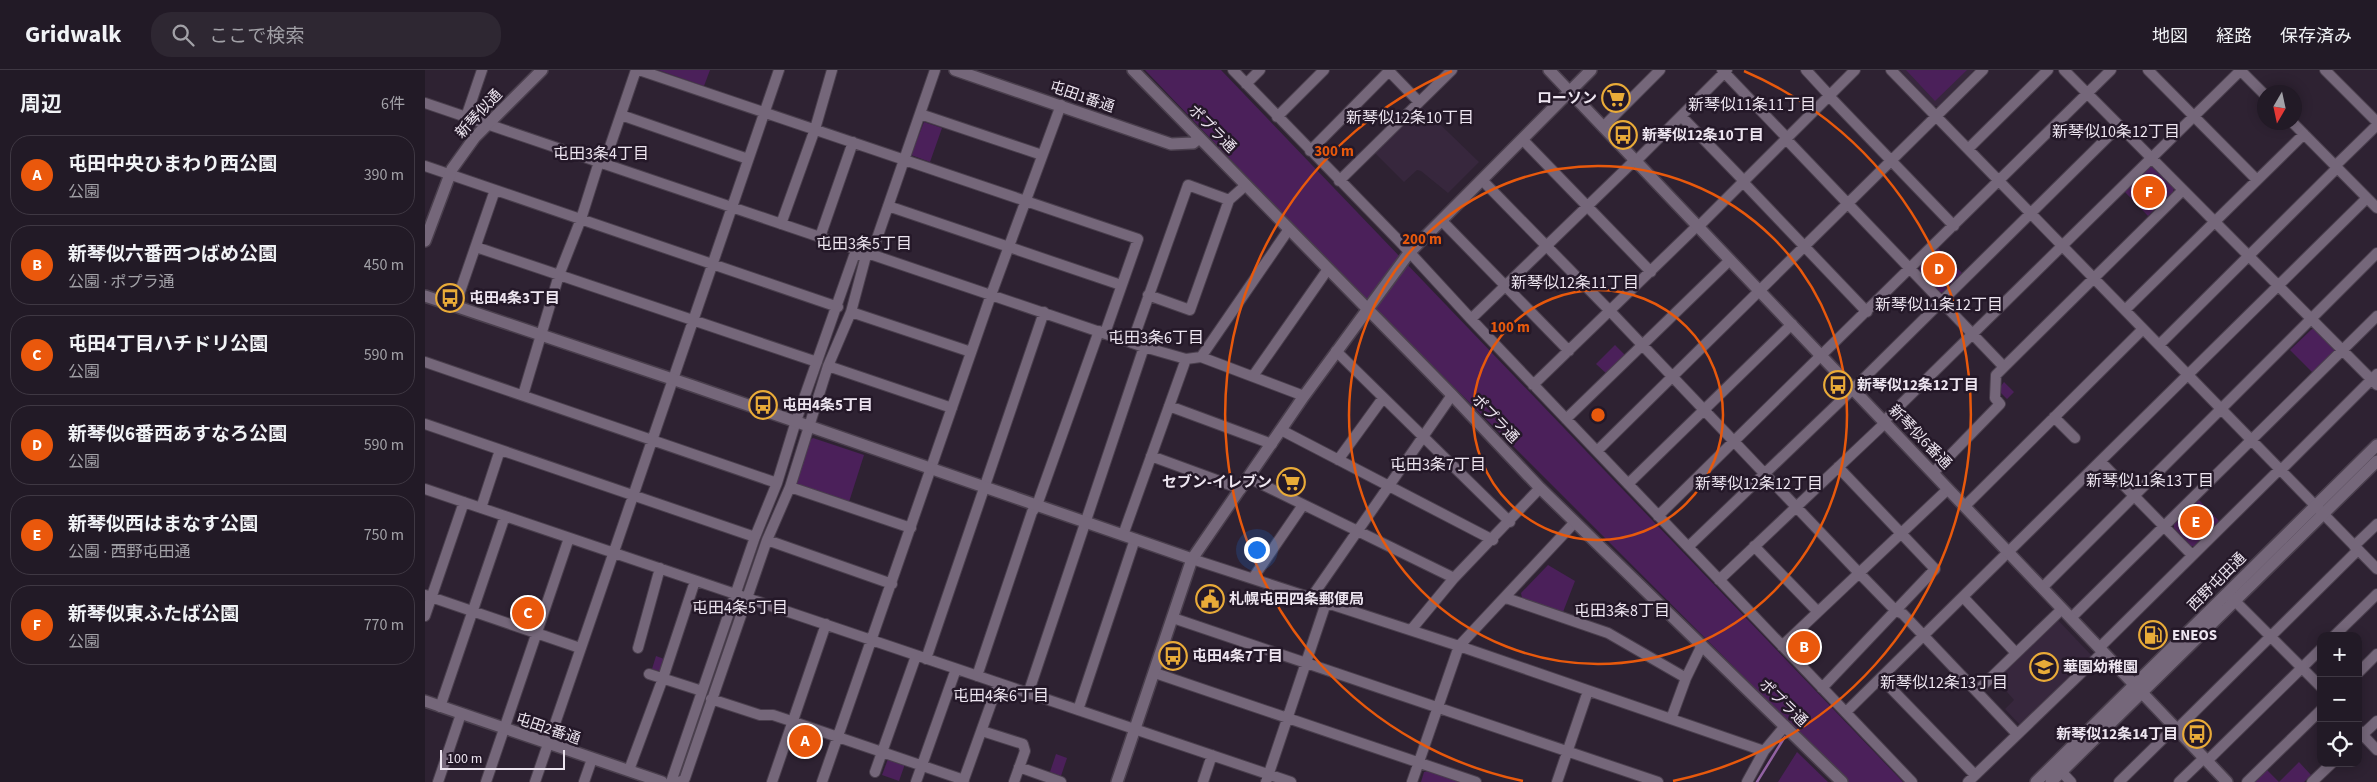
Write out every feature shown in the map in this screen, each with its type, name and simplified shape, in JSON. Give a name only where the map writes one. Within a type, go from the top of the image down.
[{"type":"street","points":[[466,117],[482,70]]},
{"type":"street","name":"新琴似通","points":[[425,241],[450,175],[475,137],[542,70]]},
{"type":"street","points":[[523,394],[559,275],[637,70],[765,111],[1138,239],[1037,505],[1032,512],[977,676]]},
{"type":"street","points":[[535,782],[779,70]]},
{"type":"street","points":[[781,224],[815,129],[832,70]]},
{"type":"street","points":[[671,782],[755,537],[777,483],[796,422],[838,307],[854,256],[867,252],[873,247],[935,70]]},
{"type":"street","name":"屯田1番通","points":[[955,70],[1171,144],[1193,143],[1199,138]]},
{"type":"street","name":"ポプラ通","points":[[1133,70],[1452,395],[1540,488],[1842,782]]},
{"type":"street","points":[[1233,70],[1913,782]]},
{"type":"street","points":[[1246,84],[1260,70]]},
{"type":"street","points":[[1277,117],[1324,70]]},
{"type":"street","points":[[1339,181],[1452,70]]},
{"type":"street","name":"新琴似6番通","points":[[1549,70],[2227,782]]},
{"type":"street","points":[[1117,782],[1193,559],[1304,396],[1366,309],[1409,253],[1591,70]]},
{"type":"street","points":[[1603,127],[1660,70]]},
{"type":"street","points":[[1806,70],[1954,226]]},
{"type":"street","points":[[1533,385],[1651,272],[1855,70]]},
{"type":"street","points":[[1891,70],[2377,569]]},
{"type":"street","points":[[1597,452],[1983,70]]},
{"type":"street","points":[[1968,150],[2048,70]]},
{"type":"street","points":[[1881,678],[1971,778],[2023,730],[2192,555],[2375,380],[2311,319],[2064,70]]},
{"type":"street","points":[[1658,516],[2111,70]]},
{"type":"street","points":[[2148,70],[2257,180]]},
{"type":"street","points":[[1719,580],[1884,422],[2240,70],[2257,87]]},
{"type":"street","points":[[2159,345],[2249,256],[2377,123],[2325,70]]},
{"type":"street","points":[[1310,151],[1392,71],[1419,102]]},
{"type":"street","points":[[1471,319],[1725,71],[1848,204],[2004,367]]},
{"type":"street","points":[[425,103],[1144,347],[1186,359],[1201,357],[1304,396]]},
{"type":"street","points":[[822,782],[991,295],[1061,105]]},
{"type":"street","points":[[920,114],[1042,155]]},
{"type":"street","points":[[621,115],[747,159]]},
{"type":"street","points":[[1681,116],[1867,312]]},
{"type":"street","points":[[1688,547],[1853,389],[2119,126]]},
{"type":"street","points":[[2299,130],[2377,208]]},
{"type":"street","points":[[2125,310],[2303,134]]},
{"type":"street","points":[[1523,140],[1651,272]]},
{"type":"street","points":[[820,236],[853,142]]},
{"type":"street","points":[[425,166],[838,307]]},
{"type":"street","points":[[1482,180],[1735,441],[1859,573],[1897,611],[1903,614],[2017,734]]},
{"type":"street","points":[[1132,343],[1188,185],[1229,200]]},
{"type":"street","points":[[1149,295],[1190,310],[1229,200],[1245,185]]},
{"type":"street","points":[[455,306],[495,190]]},
{"type":"street","points":[[1933,473],[2000,404],[1995,398],[1996,375],[2183,190]]},
{"type":"street","points":[[1846,712],[2367,198]]},
{"type":"street","points":[[888,206],[1121,285]]},
{"type":"street","points":[[1442,221],[1569,351]]},
{"type":"street","points":[[1201,357],[1289,229]]},
{"type":"street","points":[[476,246],[817,362]]},
{"type":"street","points":[[679,782],[685,778],[767,540],[790,487],[828,366],[851,312],[867,252]]},
{"type":"street","points":[[2042,588],[2377,253]]},
{"type":"street","points":[[1566,419],[1730,260]]},
{"type":"street","points":[[1253,376],[1328,269]]},
{"type":"street","points":[[425,296],[984,488],[1459,646],[1764,751]]},
{"type":"street","points":[[851,312],[971,352]]},
{"type":"street","points":[[875,772],[921,658],[984,488],[1044,312]]},
{"type":"street","points":[[2071,618],[2377,316]]},
{"type":"street","points":[[1628,484],[1791,324]]},
{"type":"street","points":[[1965,506],[2143,329]]},
{"type":"street","points":[[1028,694],[1144,347]]},
{"type":"street","points":[[1336,351],[1510,522]]},
{"type":"street","points":[[1123,535],[1186,359]]},
{"type":"street","points":[[425,362],[523,394],[777,483]]},
{"type":"street","points":[[828,366],[952,408]]},
{"type":"street","points":[[1311,598],[1452,395]]},
{"type":"street","points":[[1338,460],[1383,398]]},
{"type":"street","points":[[1169,406],[1272,444]]},
{"type":"street","points":[[2055,417],[2075,438]]},
{"type":"street","points":[[425,424],[755,537]]},
{"type":"street","points":[[1281,430],[1493,540]]},
{"type":"street","name":"西野屯田通","points":[[2036,782],[2058,768],[2319,509],[2377,446]]},
{"type":"street","points":[[481,508],[500,450]]},
{"type":"street","points":[[1151,456],[1241,489]]},
{"type":"street","name":"西野屯田通","points":[[2319,509],[2377,461]]},
{"type":"street","points":[[2101,462],[2192,555]]},
{"type":"street","points":[[1822,688],[1935,569],[1838,467]]},
{"type":"street","points":[[1249,478],[1454,578]]},
{"type":"street","points":[[790,487],[911,528]]},
{"type":"street","points":[[1411,630],[1454,578],[1493,540],[1540,488]]},
{"type":"street","points":[[425,489],[1211,755],[1267,778],[1291,782]]},
{"type":"street","points":[[1782,646],[1948,489]]},
{"type":"street","points":[[425,616],[428,596],[464,502]]},
{"type":"street","points":[[1253,578],[1303,505]]},
{"type":"street","points":[[440,707],[505,516]]},
{"type":"street","points":[[1412,782],[1459,646],[1506,598],[1575,522]]},
{"type":"street","points":[[2119,782],[2271,637],[2377,524]]},
{"type":"street","points":[[486,782],[569,538]]},
{"type":"street","points":[[1078,710],[1135,539]]},
{"type":"street","points":[[767,540],[892,584]]},
{"type":"street","points":[[1754,546],[1818,612]]},
{"type":"street","points":[[638,648],[659,568]]},
{"type":"street","points":[[629,770],[663,678],[695,581]]},
{"type":"street","points":[[2338,632],[2377,594]]},
{"type":"street","points":[[428,596],[580,648]]},
{"type":"street","points":[[1963,597],[2015,653]]},
{"type":"street","points":[[2231,597],[2317,683]]},
{"type":"street","points":[[1506,598],[1608,633],[1686,678]]},
{"type":"street","points":[[1267,778],[1326,603]]},
{"type":"street","points":[[1977,692],[2062,609]]},
{"type":"street","points":[[1173,618],[1658,782]]},
{"type":"street","points":[[772,782],[826,624]]},
{"type":"street","points":[[1671,719],[1686,678],[1702,646]]},
{"type":"street","points":[[2179,782],[2317,652]]},
{"type":"street","points":[[2362,669],[2377,654]]},
{"type":"street","points":[[916,782],[956,669]]},
{"type":"street","points":[[1155,673],[1476,782]]},
{"type":"street","points":[[649,674],[703,691]]},
{"type":"street","points":[[711,699],[760,715],[773,715],[922,765],[963,781],[998,684]]},
{"type":"street","points":[[1557,782],[1588,691]]},
{"type":"street","name":"屯田2番通","points":[[425,701],[504,730],[662,782]]},
{"type":"street","points":[[438,782],[461,714]]},
{"type":"street","points":[[2247,782],[2317,714]]},
{"type":"street","points":[[2362,733],[2377,721]]},
{"type":"street","points":[[1747,782],[1764,751],[1785,726]]},
{"type":"street","points":[[982,731],[1023,744],[1025,751],[1014,782]]},
{"type":"street","points":[[2362,737],[2377,750]]},
{"type":"street","points":[[1203,782],[1211,755]]},
{"type":"street","points":[[584,782],[592,759]]},
{"type":"street","points":[[1019,767],[1061,782]]},
{"type":"street","points":[[2312,782],[2328,767]]},
{"type":"street","points":[[2058,768],[2071,782]]},
{"type":"street","name":"西野屯田通","points":[[2051,782],[2058,768]]},
{"type":"shaded area","points":[[658,70],[710,70],[704,86]]},
{"type":"shaded area","points":[[1145,70],[1221,70],[1903,782],[1849,782],[1324,257]]},
{"type":"shaded area","points":[[1900,70],[1974,70],[1938,106],[1934,106]]},
{"type":"shaded area","points":[[1906,70],[1967,70],[1935,101]]},
{"type":"shaded area","points":[[1420,105],[1479,162],[1448,193],[1421,171],[1417,170],[1404,182],[1373,151]]},
{"type":"shaded area","points":[[924,122],[942,128],[930,162],[911,155]]},
{"type":"shaded area","points":[[2149,166],[2174,188],[2173,192],[2148,216],[2124,191]]},
{"type":"shaded area","points":[[1938,248],[1962,273],[1943,293],[1938,292],[1919,272],[1920,266]]},
{"type":"shaded area","points":[[2312,329],[2315,329],[2334,348],[2334,353],[2313,373],[2290,350]]},
{"type":"shaded area","points":[[1615,345],[1627,357],[1608,375],[1596,364]]},
{"type":"shaded area","points":[[2004,382],[2014,392],[2007,399],[2001,393],[2001,386]]},
{"type":"shaded area","points":[[813,438],[864,455],[849,502],[797,484],[796,481],[810,440]]},
{"type":"shaded area","points":[[2199,500],[2219,521],[2194,546],[2191,546],[2174,528],[2174,523]]},
{"type":"shaded area","points":[[1548,565],[1575,581],[1563,612],[1522,598],[1521,593]]},
{"type":"shaded area","points":[[525,600],[537,604],[530,626],[518,622]]},
{"type":"shaded area","name":"華園幼稚園","points":[[2056,618],[2092,656],[2022,727],[2005,709],[2014,700],[1995,678]]},
{"type":"shaded area","points":[[1805,638],[1813,646],[1803,656],[1795,648]]},
{"type":"shaded area","points":[[656,656],[667,660],[663,672],[652,669]]},
{"type":"shaded area","points":[[799,732],[814,737],[810,749],[795,744]]},
{"type":"shaded area","points":[[1797,752],[1828,782],[1778,782]]},
{"type":"shaded area","points":[[1056,754],[1067,758],[1061,776],[1050,772]]},
{"type":"shaded area","points":[[888,759],[905,764],[899,781],[882,775]]},
{"type":"shaded area","points":[[2299,762],[2311,775],[2304,782],[2279,782]]},
{"type":"shaded area","points":[[2266,769],[2279,782],[2253,782]]},
{"type":"shaded area","points":[[1428,771],[1461,782],[1421,782],[1424,772]]},
{"type":"waterway","points":[[1757,782],[1786,735]]},
{"type":"place","name":"ローソン","points":[[1616,98]]},
{"type":"place","name":"新琴似12条10丁目","points":[[1623,135]]},
{"type":"place","name":"新琴似東ふたば公園","points":[[2149,192]]},
{"type":"place","name":"新琴似6番西あすなろ公園","points":[[1939,269]]},
{"type":"place","name":"屯田4条3丁目","points":[[450,298]]},
{"type":"place","name":"新琴似12条12丁目","points":[[1838,385]]},
{"type":"place","name":"屯田4条5丁目","points":[[763,405]]},
{"type":"place","name":"セブン-イレブン","points":[[1291,482]]},
{"type":"place","name":"新琴似西はまなす公園","points":[[2196,522]]},
{"type":"place","name":"札幌屯田四条郵便局","points":[[1210,599]]},
{"type":"place","name":"屯田4丁目ハチドリ公園","points":[[528,613]]},
{"type":"place","name":"ENEOS","points":[[2153,635]]},
{"type":"place","name":"新琴似六番西つばめ公園","points":[[1804,647]]},
{"type":"place","name":"屯田4条7丁目","points":[[1173,656]]},
{"type":"place","name":"華園幼稚園","points":[[2044,667]]},
{"type":"place","name":"新琴似12条14丁目","points":[[2197,734]]},
{"type":"place","name":"屯田中央ひまわり西公園","points":[[805,741]]},
{"type":"district","name":"新琴似11条11丁目","points":[[1752,105]]},
{"type":"district","name":"新琴似12条10丁目","points":[[1410,118]]},
{"type":"district","name":"新琴似10条12丁目","points":[[2116,132]]},
{"type":"district","name":"屯田3条4丁目","points":[[601,154]]},
{"type":"district","name":"屯田3条5丁目","points":[[864,244]]},
{"type":"district","name":"新琴似12条11丁目","points":[[1575,283]]},
{"type":"district","name":"新琴似11条12丁目","points":[[1939,305]]},
{"type":"district","name":"屯田3条6丁目","points":[[1156,338]]},
{"type":"district","name":"屯田3条7丁目","points":[[1438,465]]},
{"type":"district","name":"新琴似11条13丁目","points":[[2150,481]]},
{"type":"district","name":"新琴似12条12丁目","points":[[1759,484]]},
{"type":"district","name":"屯田4条5丁目","points":[[740,608]]},
{"type":"district","name":"屯田3条8丁目","points":[[1622,611]]},
{"type":"district","name":"新琴似12条13丁目","points":[[1944,683]]},
{"type":"district","name":"屯田4条6丁目","points":[[1001,696]]}]
